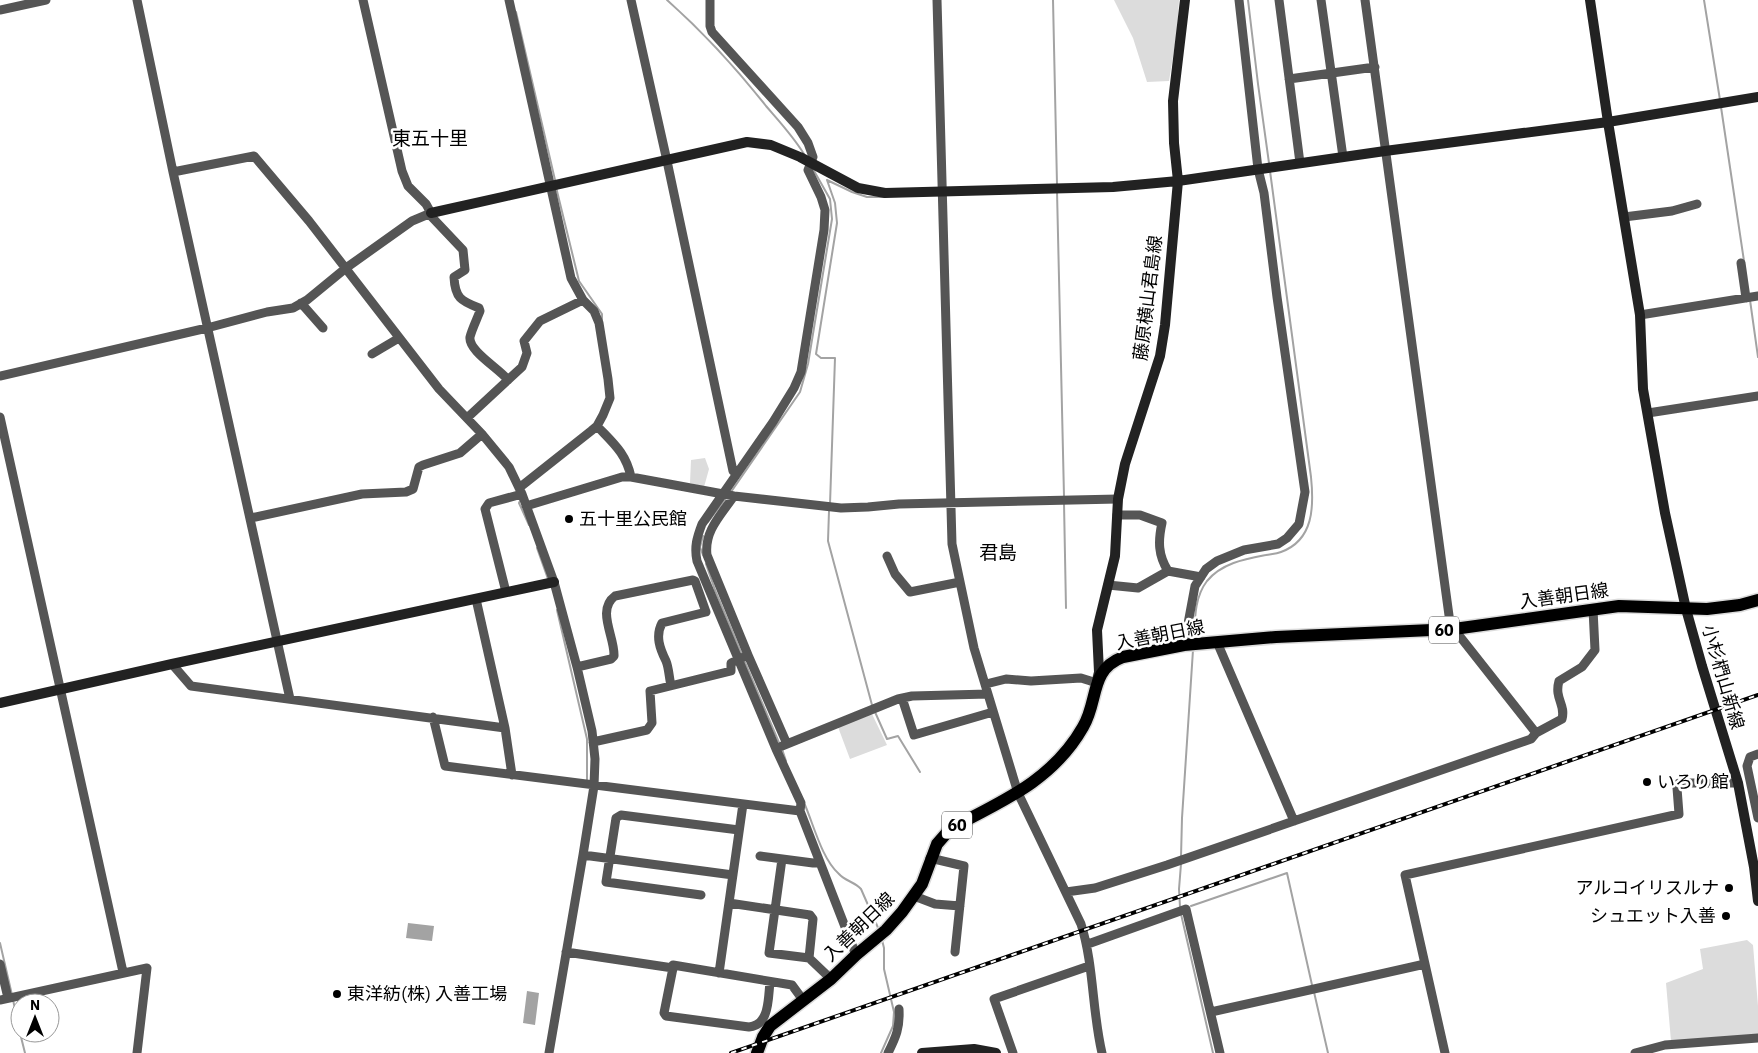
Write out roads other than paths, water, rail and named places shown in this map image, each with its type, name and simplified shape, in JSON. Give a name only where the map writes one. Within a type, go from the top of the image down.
[{"type":"main road","name":"入善朝日線","points":[[757,1053],[762,1037],[770,1026],[831,979],[886,930],[922,884],[930,858],[937,844],[951,828],[1018,794],[1036,781],[1067,751],[1086,720],[1100,674],[1113,661],[1123,657],[1201,643],[1276,637],[1452,629],[1620,606],[1707,609],[1740,605],[1758,600]]},
{"type":"street","points":[[0,10],[46,0]]},
{"type":"street","points":[[137,0],[207,328],[290,699]]},
{"type":"street","points":[[363,0],[402,171],[408,186],[426,204],[430,213],[463,250],[465,270],[454,277],[454,285],[458,297],[465,303],[479,308],[480,311],[470,336],[470,342],[474,350],[503,373],[508,380]]},
{"type":"street","points":[[506,592],[485,510],[488,503],[520,491],[597,426],[610,398],[599,323],[594,311],[584,300],[572,278],[509,0]]},
{"type":"street","points":[[631,0],[733,471],[736,473]]},
{"type":"street","points":[[710,0],[710,26],[712,32],[798,127],[811,150],[813,156],[808,170],[821,197],[825,217],[801,372],[794,388],[778,413],[702,524],[696,538],[695,551],[738,659],[801,803],[800,811],[856,955]]},
{"type":"street","points":[[937,0],[949,503],[952,544],[974,648],[1018,794],[1081,924],[1088,944],[1089,966],[1102,1053]]},
{"type":"street","name":"藤原横山君島線","points":[[1097,683],[1099,672],[1097,630],[1115,556],[1118,499],[1125,464],[1160,356],[1165,325],[1178,181],[1174,143],[1173,101],[1185,0]]},
{"type":"street","points":[[1184,645],[1195,586],[1206,569],[1217,561],[1244,550],[1278,544],[1287,538],[1299,524],[1305,492],[1264,193],[1258,169],[1239,0]]},
{"type":"street","points":[[1279,0],[1300,163]]},
{"type":"street","points":[[1320,0],[1343,157]]},
{"type":"street","points":[[1366,0],[1376,67],[1385,151],[1452,629],[1536,733]]},
{"type":"street","name":"小杉椚山新線","points":[[1590,0],[1640,315],[1643,388],[1665,513],[1686,609],[1738,783],[1756,866],[1758,901]]},
{"type":"street","points":[[1289,79],[1376,67]]},
{"type":"street","points":[[0,376],[207,328],[267,312],[293,308],[412,221],[430,213],[747,142],[771,145],[858,188],[885,194],[1113,187],[1178,181],[1385,151],[1608,122],[1758,97]]},
{"type":"street","points":[[173,172],[254,156],[309,221],[439,389],[468,418],[509,467],[520,491],[554,582],[592,731],[595,759],[594,786],[549,1053]]},
{"type":"street","points":[[1624,217],[1672,211],[1698,204]]},
{"type":"street","points":[[1741,263],[1746,298]]},
{"type":"street","points":[[1640,315],[1758,296]]},
{"type":"street","points":[[468,418],[522,367],[527,353],[524,341],[540,321],[584,300]]},
{"type":"street","points":[[301,303],[323,328]]},
{"type":"street","points":[[372,354],[399,338]]},
{"type":"street","points":[[1648,413],[1758,396]]},
{"type":"street","points":[[0,417],[122,972]]},
{"type":"street","points":[[597,426],[627,460],[631,477]]},
{"type":"street","points":[[251,518],[362,494],[406,492],[413,489],[419,468],[422,465],[460,453],[482,434]]},
{"type":"street","points":[[526,506],[622,477],[631,477],[734,496],[840,508],[899,504],[1118,499]]},
{"type":"street","points":[[734,496],[710,529],[705,545],[706,555],[787,744]]},
{"type":"street","points":[[1117,515],[1140,515],[1162,523],[1158,540],[1162,561],[1168,571]]},
{"type":"street","points":[[887,556],[896,574],[910,592],[960,582]]},
{"type":"street","points":[[1108,585],[1138,588],[1168,571],[1201,577]]},
{"type":"street","points":[[577,667],[611,659],[614,656],[606,612],[610,600],[615,596],[693,580],[706,612],[662,623],[660,626],[658,642],[662,656],[666,661],[671,685]]},
{"type":"street","points":[[0,704],[172,664],[554,582]]},
{"type":"street","points":[[476,599],[505,728],[512,775]]},
{"type":"street","points":[[1066,892],[1096,888],[1166,865],[1531,739],[1536,733],[1562,719],[1564,713],[1557,690],[1559,681],[1582,667],[1595,650],[1593,609]]},
{"type":"street","points":[[1217,642],[1294,821]]},
{"type":"street","points":[[593,742],[647,730],[652,723],[650,691],[730,671],[730,664],[748,655]]},
{"type":"street","points":[[172,664],[191,686],[505,728]]},
{"type":"street","points":[[986,684],[1006,679],[1031,681],[1082,678],[1097,683]]},
{"type":"street","points":[[776,749],[902,698],[912,696],[988,694]]},
{"type":"street","points":[[902,698],[914,736],[993,712]]},
{"type":"street","points":[[433,718],[445,766],[800,811]]},
{"type":"street","points":[[1758,754],[1750,756],[1747,766],[1758,818]]},
{"type":"street","points":[[1445,1053],[1405,875],[1679,814],[1678,788],[1680,783],[1738,783]]},
{"type":"street","points":[[719,973],[743,804]]},
{"type":"street","points":[[701,895],[606,882],[616,818],[621,815],[739,830]]},
{"type":"street","points":[[583,855],[732,875]]},
{"type":"street","points":[[760,856],[813,863],[820,862]]},
{"type":"street","points":[[930,858],[964,866],[955,952]]},
{"type":"street","points":[[782,859],[769,953],[808,958],[831,979]]},
{"type":"street","points":[[914,896],[936,904],[960,906]]},
{"type":"street","points":[[729,903],[810,915],[813,919],[808,958]]},
{"type":"street","points":[[1088,944],[1186,909],[1220,1053]]},
{"type":"street","points":[[566,952],[673,968]]},
{"type":"street","points":[[0,964],[4,999],[147,968],[137,1053]]},
{"type":"street","points":[[1211,1012],[1425,964]]},
{"type":"street","points":[[770,982],[765,1017],[755,1026],[749,1027],[666,1016],[664,1013],[673,965],[792,985],[803,1000]]},
{"type":"street","points":[[1013,1053],[994,999],[1089,966]]},
{"type":"street","points":[[888,1053],[898,1032],[900,1022],[899,1009]]},
{"type":"street","points":[[1635,1053],[1665,1045],[1758,1038]]},
{"type":"street","points":[[922,1053],[974,1048],[996,1053]]},
{"type":"waterway","points":[[667,0],[731,64],[786,129],[804,154]]},
{"type":"waterway","points":[[1053,0],[1057,184]]},
{"type":"waterway","points":[[1248,0],[1269,163]]},
{"type":"waterway","points":[[1704,0],[1720,100]]},
{"type":"waterway","points":[[516,12],[555,180]]},
{"type":"waterway","points":[[1721,107],[1744,261]]},
{"type":"waterway","points":[[731,492],[800,392],[808,364],[832,219],[830,199],[813,169]]},
{"type":"waterway","points":[[1194,640],[1197,602],[1207,581],[1220,570],[1234,563],[1279,553],[1292,547],[1306,531],[1312,510],[1311,477],[1270,171]]},
{"type":"waterway","points":[[830,504],[835,358],[821,358],[816,354],[837,223],[835,203],[827,180],[867,197],[884,197]]},
{"type":"waterway","points":[[556,187],[579,281],[602,314],[602,320]]},
{"type":"waterway","points":[[1057,191],[1064,496]]},
{"type":"waterway","points":[[1750,300],[1758,357]]},
{"type":"waterway","points":[[708,522],[726,498]]},
{"type":"waterway","points":[[521,499],[519,503],[529,525]]},
{"type":"waterway","points":[[1064,503],[1066,608]]},
{"type":"waterway","points":[[829,511],[828,541],[872,705]]},
{"type":"waterway","points":[[703,536],[700,547],[703,555]]},
{"type":"waterway","points":[[537,548],[548,579]]},
{"type":"waterway","points":[[706,564],[742,655]]},
{"type":"waterway","points":[[557,610],[587,739],[587,782]]},
{"type":"waterway","points":[[1181,857],[1193,650]]},
{"type":"waterway","points":[[744,660],[780,745]]},
{"type":"waterway","points":[[875,712],[887,739],[898,736],[920,772]]},
{"type":"waterway","points":[[782,749],[786,761]]},
{"type":"waterway","points":[[805,805],[828,860],[841,876],[861,889],[879,930]]},
{"type":"waterway","points":[[1180,907],[1181,864]]},
{"type":"waterway","points":[[1191,906],[1287,873],[1312,985]]},
{"type":"waterway","points":[[1181,914],[1213,1053]]},
{"type":"waterway","points":[[881,1053],[893,1026],[894,1012],[884,969],[882,940]]},
{"type":"waterway","points":[[0,943],[12,993]]},
{"type":"waterway","points":[[1314,992],[1328,1053]]},
{"type":"waterway","points":[[22,1043],[25,1053]]},
{"type":"railway","points":[[731,1053],[1758,695]]},
{"type":"place","name":"五十里公民館","points":[[569,519]]},
{"type":"place","name":"いろり館","points":[[1647,782]]},
{"type":"place","name":"アルコイリスルナ","points":[[1729,888]]},
{"type":"place","name":"シュエット入善","points":[[1726,916]]},
{"type":"place","name":"東洋紡(株) 入善工場","points":[[337,994]]},
{"type":"district","name":"東五十里","points":[[430,138]]},
{"type":"district","name":"君島","points":[[998,552]]}]
